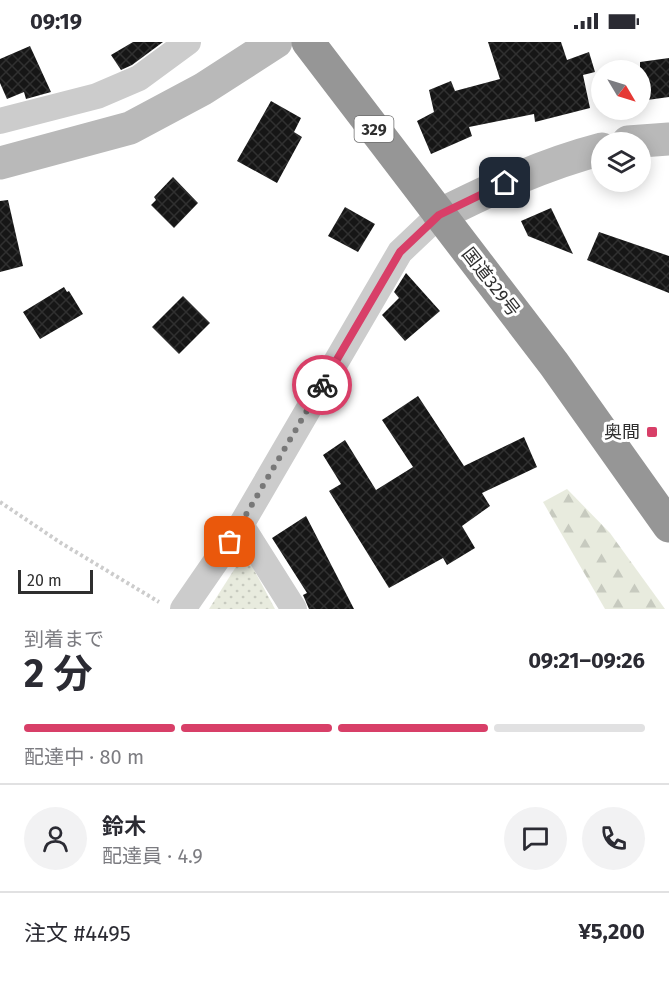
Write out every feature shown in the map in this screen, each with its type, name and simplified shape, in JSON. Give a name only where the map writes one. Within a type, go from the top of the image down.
[{"type":"highway","name":"国道329号","points":[[308,42],[554,364],[669,526]]},
{"type":"street","points":[[0,121],[97,96],[139,78],[188,42]]},
{"type":"street","points":[[0,163],[130,128],[203,89],[276,42]]},
{"type":"street","points":[[139,78],[158,113]]},
{"type":"street","points":[[651,140],[669,139]]},
{"type":"street","points":[[172,606],[241,525],[400,252],[439,215],[505,183],[591,152]]},
{"type":"street","points":[[241,525],[294,609]]},
{"type":"path","points":[[0,502],[61,543],[172,606]]},
{"type":"green space","points":[[567,489],[610,533],[665,609],[605,609],[543,502]]},
{"type":"green space","points":[[239,562],[251,564],[275,609],[209,609]]},
{"type":"building","points":[[133,42],[163,42],[132,65],[121,70],[111,55]]},
{"type":"building","points":[[488,42],[561,42],[567,60],[589,52],[591,73],[583,75],[590,108],[535,122],[534,114],[469,127],[472,136],[431,154],[417,121],[434,112],[429,90],[451,81],[455,91],[500,79]]},
{"type":"building","points":[[30,46],[51,92],[26,99],[24,92],[7,99],[0,83],[0,59]]},
{"type":"building","points":[[669,58],[669,97],[651,99],[651,60]]},
{"type":"building","points":[[271,101],[301,118],[294,132],[302,137],[277,183],[237,161]]},
{"type":"building","points":[[173,177],[198,203],[174,228],[151,205],[156,200],[154,197]]},
{"type":"building","points":[[8,200],[23,266],[0,272],[0,201]]},
{"type":"building","points":[[345,207],[375,224],[358,252],[328,236]]},
{"type":"building","points":[[551,208],[573,254],[528,236],[521,221]]},
{"type":"building","points":[[599,232],[669,256],[669,293],[587,260]]},
{"type":"building","points":[[406,273],[440,311],[405,341],[382,315],[399,298],[394,292]]},
{"type":"building","points":[[64,287],[83,314],[40,339],[23,312]]},
{"type":"building","points":[[183,296],[210,323],[179,354],[152,327]]},
{"type":"building","points":[[418,396],[464,466],[524,437],[537,467],[482,493],[490,506],[462,526],[475,548],[447,565],[443,558],[389,588],[329,491],[341,484],[323,455],[345,440],[376,490],[413,467],[382,420]]},
{"type":"building","points":[[306,516],[354,609],[309,609],[303,595],[307,593],[272,538]]},
{"type":"way so far","points":[[230,542],[322,385]]},
{"type":"place","name":"奥間","points":[[652,432]]},
{"type":"route","points":[[322,385],[400,252],[439,215],[505,183]]}]
